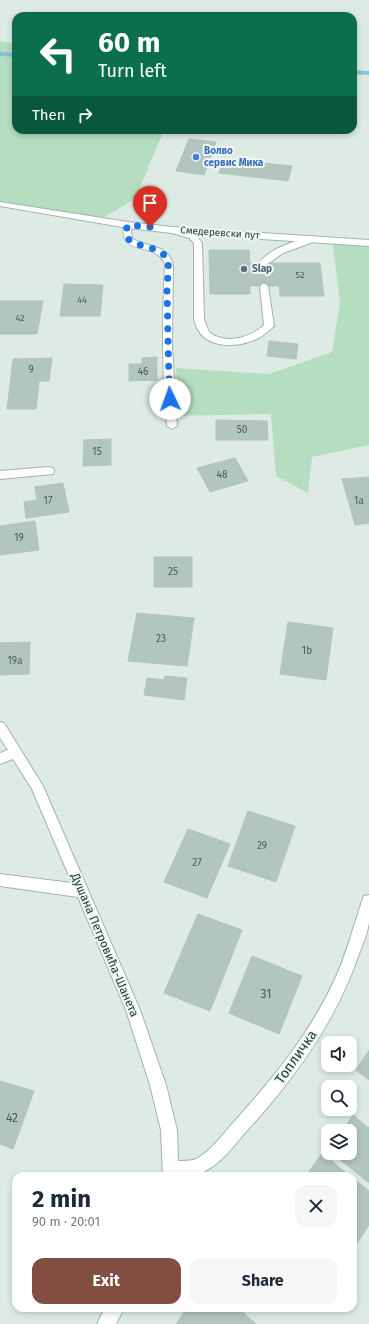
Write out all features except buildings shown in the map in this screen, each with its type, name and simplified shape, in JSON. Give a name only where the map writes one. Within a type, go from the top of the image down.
[{"type":"street","name":"Смедеревски пут","points":[[0,204],[128,225],[172,230],[369,242]]},
{"type":"street","points":[[128,225],[125,232],[127,238],[134,244],[158,250],[165,256],[169,263],[167,274],[167,333],[172,426]]},
{"type":"street","points":[[172,230],[192,236],[198,243],[200,327],[207,336],[220,341],[233,342],[259,335],[269,326],[264,286]]},
{"type":"street","points":[[263,263],[269,256],[279,251],[313,239]]},
{"type":"street","points":[[199,274],[210,274]]},
{"type":"street","points":[[0,475],[49,471]]},
{"type":"street","name":"Душана Петровића-Шанета","points":[[0,727],[15,753],[38,786],[133,1010],[156,1078],[169,1130],[172,1172]]},
{"type":"street","points":[[0,759],[15,753]]},
{"type":"street","points":[[0,880],[82,891]]},
{"type":"street","name":"Топличка","points":[[177,1172],[196,1168],[209,1159],[252,1115],[286,1075],[307,1044],[330,1005],[348,965],[369,901]]},
{"type":"street","points":[[106,1324],[113,1312]]},
{"type":"green space","points":[[0,41],[12,43],[12,134],[162,134],[135,199],[97,221],[0,204]]},
{"type":"green space","points":[[332,240],[369,243],[369,445],[312,457],[308,493],[276,476],[271,414],[179,416],[176,368],[269,374],[332,352],[340,302]]},
{"type":"waterway","points":[[0,54],[12,55]]},
{"type":"waterway","points":[[357,72],[369,73]]},
{"type":"place","name":"Волво сервис Мика","points":[[196,157]]},
{"type":"place","name":"Slap","points":[[244,269]]},
{"type":"route","points":[[150,227],[128,225],[125,232],[127,238],[134,244],[158,250],[165,256],[169,263],[167,274],[167,333],[170,399]]}]
